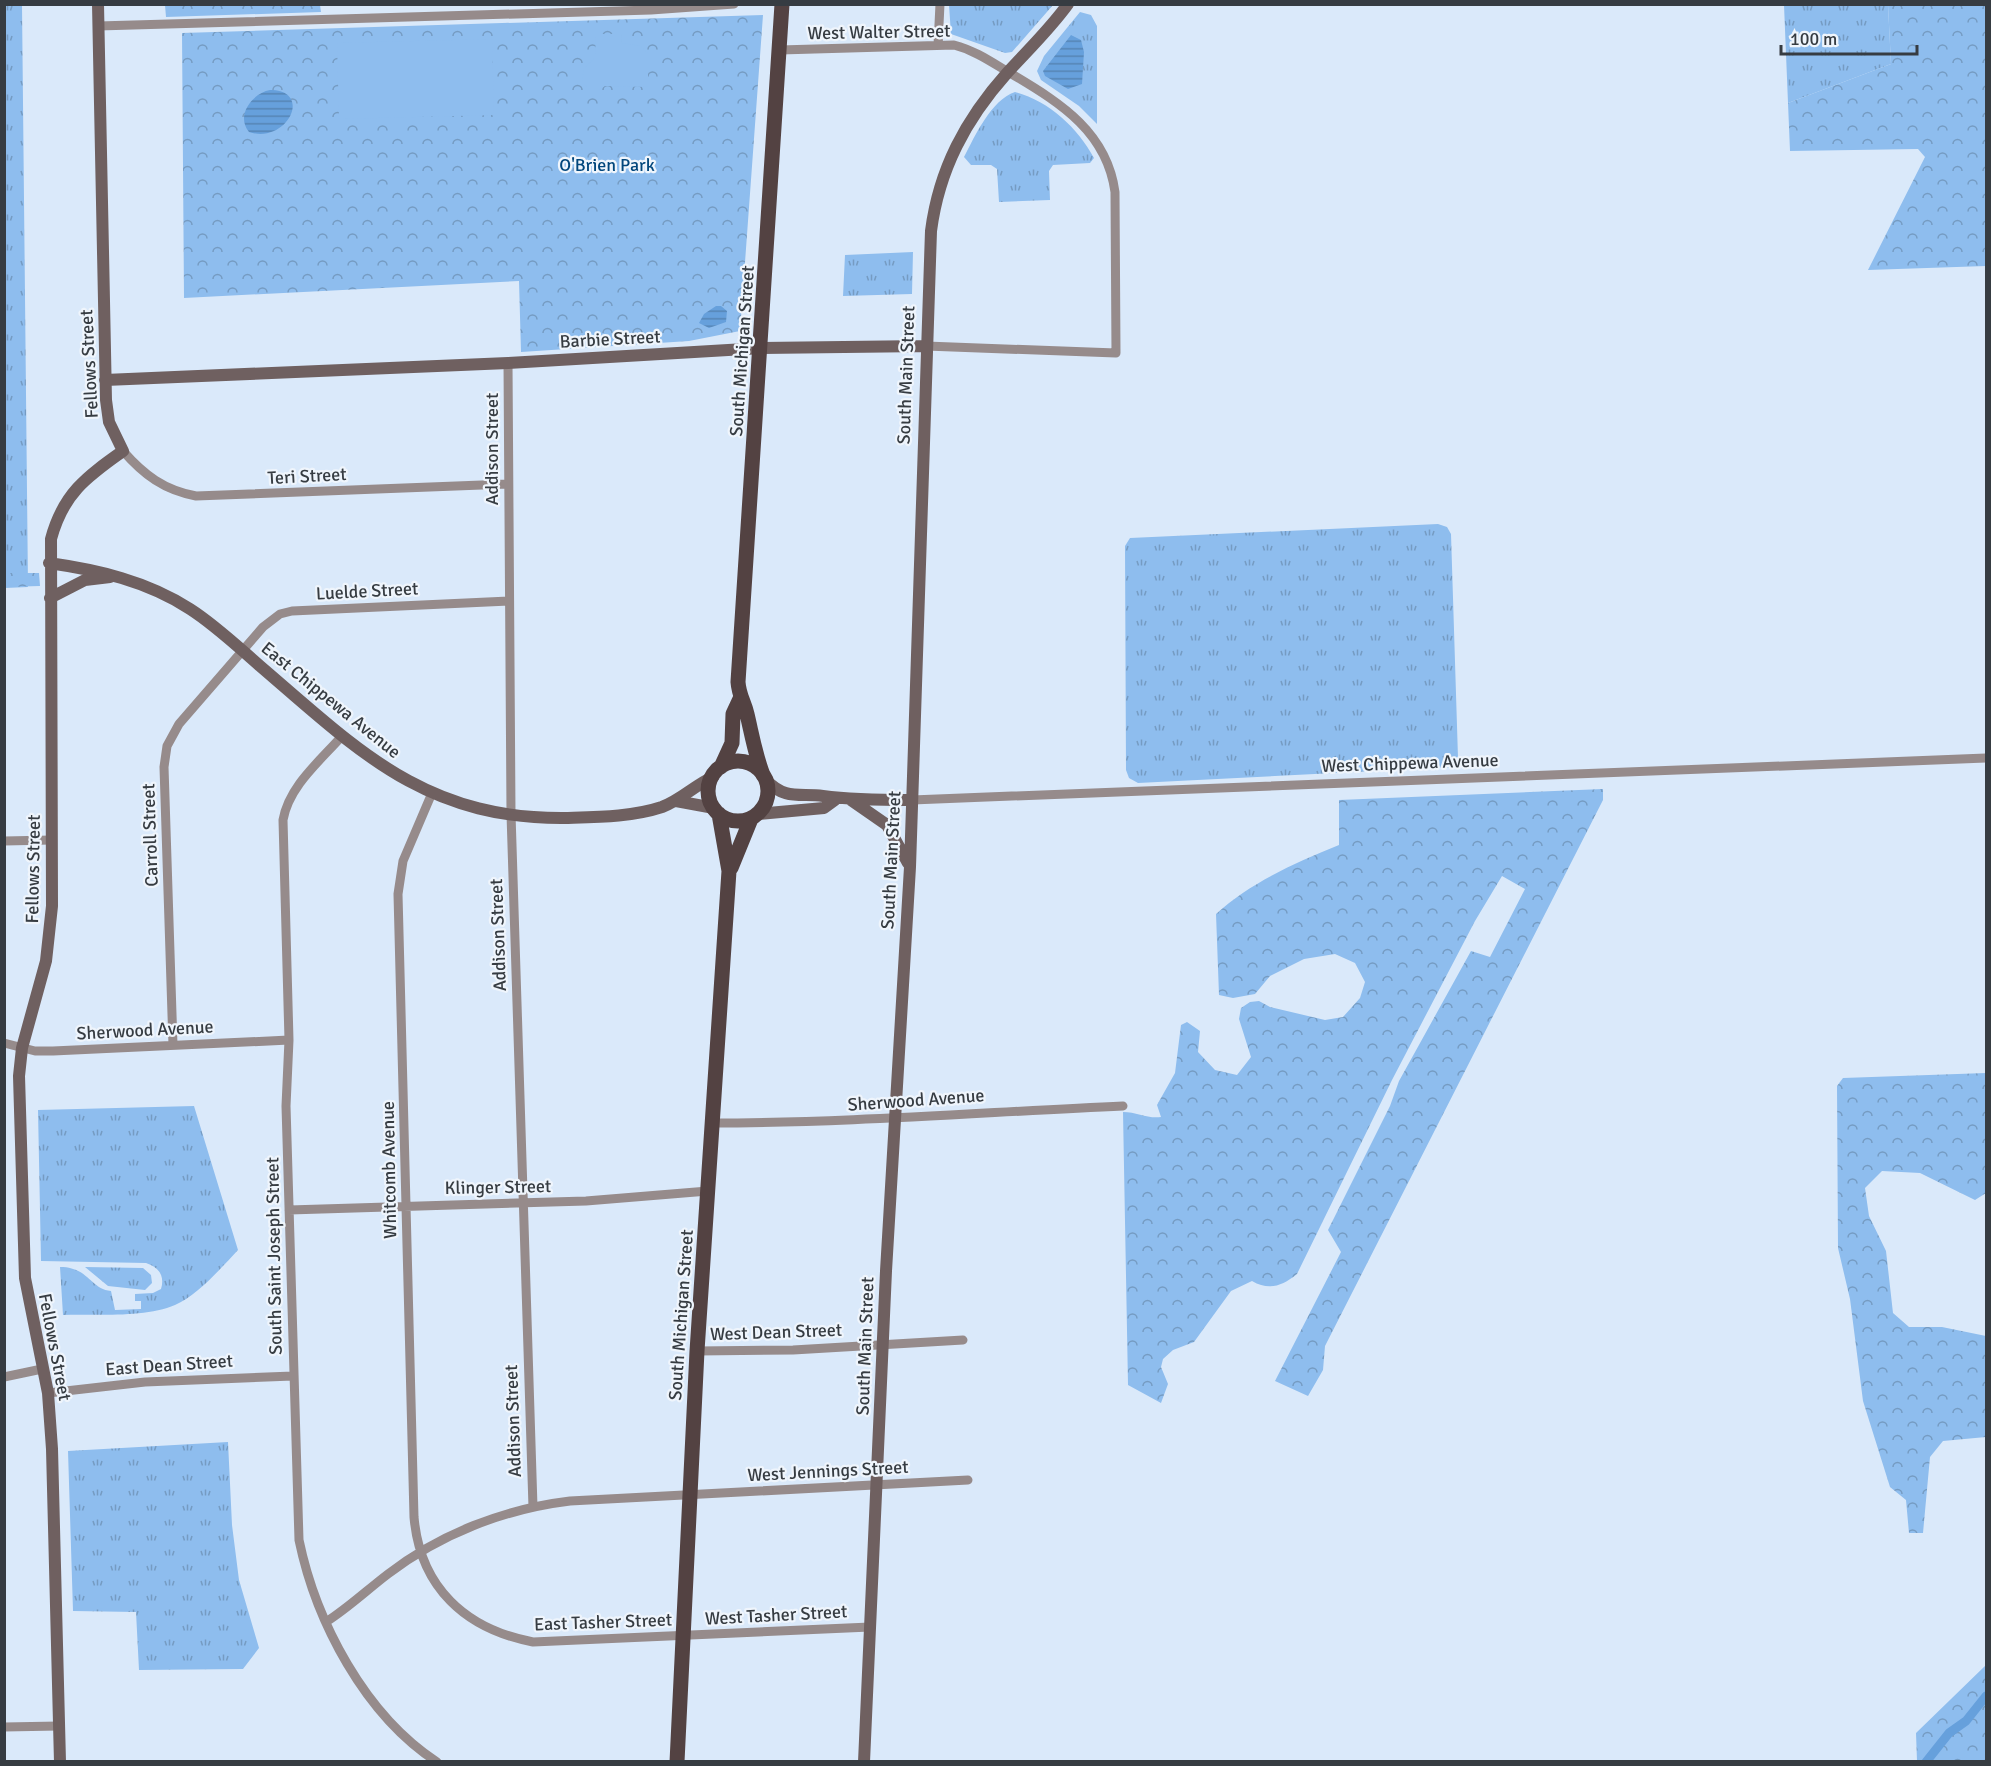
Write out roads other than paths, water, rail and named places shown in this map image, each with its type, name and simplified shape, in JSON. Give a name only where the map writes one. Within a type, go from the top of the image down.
[{"type":"main road","name":"South Michigan Street","points":[[765,778],[749,732],[747,712],[740,699],[738,682],[762,348],[782,4]]},
{"type":"main road","name":"South Michigan Street","points":[[717,772],[732,743],[733,714],[740,699]]},
{"type":"main road","points":[[738,762],[748,763],[765,778],[768,798],[754,816],[734,821],[716,811],[709,792],[717,772],[738,762]]},
{"type":"main road","name":"South Michigan Street","points":[[677,1761],[697,1351],[729,871],[716,811]]},
{"type":"main road","name":"South Michigan Street","points":[[729,871],[754,816]]},
{"type":"street","name":"Fellows Street","points":[[60,1761],[52,1449],[48,1393],[25,1278],[19,1093],[21,1048],[43,973],[50,932],[52,840],[49,563],[54,526],[74,490],[91,474],[123,451],[109,422],[105,380],[98,4]]},
{"type":"street","points":[[98,26],[651,10],[734,4]]},
{"type":"street","points":[[938,45],[940,4]]},
{"type":"street","name":"South Main Street","points":[[864,1761],[894,1116],[910,867],[930,231],[937,190],[951,155],[967,126],[1008,72],[1068,4]]},
{"type":"street","name":"West Walter Street","points":[[780,50],[938,45],[969,49],[1075,116],[1092,134],[1113,175],[1116,215],[1116,353]]},
{"type":"street","name":"Barbie Street","points":[[105,380],[508,363],[762,348],[926,346],[1116,353]]},
{"type":"street","name":"Addison Street","points":[[508,363],[511,814],[533,1507]]},
{"type":"street","name":"Teri Street","points":[[123,451],[151,479],[166,487],[196,496],[508,484]]},
{"type":"street","name":"East Chippewa Avenue","points":[[49,563],[92,569],[121,577],[165,595],[190,609],[379,765],[432,793],[467,805],[511,814],[552,818],[643,812],[676,801],[717,772]]},
{"type":"street","name":"East Chippewa Avenue","points":[[50,597],[85,580],[121,577]]},
{"type":"street","name":"Luelde Street","points":[[242,650],[271,619],[292,611],[509,601]]},
{"type":"street","name":"Carroll Street","points":[[173,1045],[165,758],[169,741],[179,724],[242,650]]},
{"type":"street","name":"South Saint Joseph Street","points":[[342,736],[300,783],[285,809],[282,834],[288,1040],[286,1106],[299,1540],[310,1585],[326,1623],[366,1690],[426,1758],[437,1761]]},
{"type":"street","name":"West Chippewa Avenue","points":[[765,778],[774,789],[789,796],[823,796],[835,800],[912,800],[1986,758]]},
{"type":"street","name":"Whitcomb Avenue","points":[[420,1552],[414,1517],[399,882],[404,861],[432,793]]},
{"type":"street","name":"West Chippewa Avenue","points":[[754,816],[824,808],[835,800]]},
{"type":"street","points":[[851,800],[887,825],[910,867]]},
{"type":"street","name":"East Chippewa Avenue","points":[[676,801],[716,811]]},
{"type":"street","points":[[4,841],[52,840]]},
{"type":"street","name":"Sherwood Avenue","points":[[4,1043],[21,1048],[53,1052],[288,1040]]},
{"type":"street","name":"Sherwood Avenue","points":[[712,1123],[815,1123],[894,1116],[1123,1106]]},
{"type":"street","name":"Klinger Street","points":[[289,1210],[523,1204],[708,1191]]},
{"type":"street","name":"West Dean Street","points":[[697,1351],[793,1350],[963,1340]]},
{"type":"street","points":[[4,1377],[42,1369]]},
{"type":"street","name":"East Dean Street","points":[[48,1393],[145,1382],[293,1376]]},
{"type":"street","name":"West Jennings Street","points":[[326,1623],[420,1552],[480,1523],[533,1507],[570,1501],[968,1480]]},
{"type":"street","name":"East Tasher Street","points":[[420,1552],[431,1575],[453,1604],[474,1621],[502,1635],[542,1642],[683,1636]]},
{"type":"street","name":"West Tasher Street","points":[[683,1636],[870,1627]]},
{"type":"street","points":[[4,1727],[59,1726]]},
{"type":"waterway","points":[[1926,1762],[1949,1733],[1966,1721],[1986,1696]]},
{"type":"park label","name":"O'Brien Park","points":[[607,165]]}]
